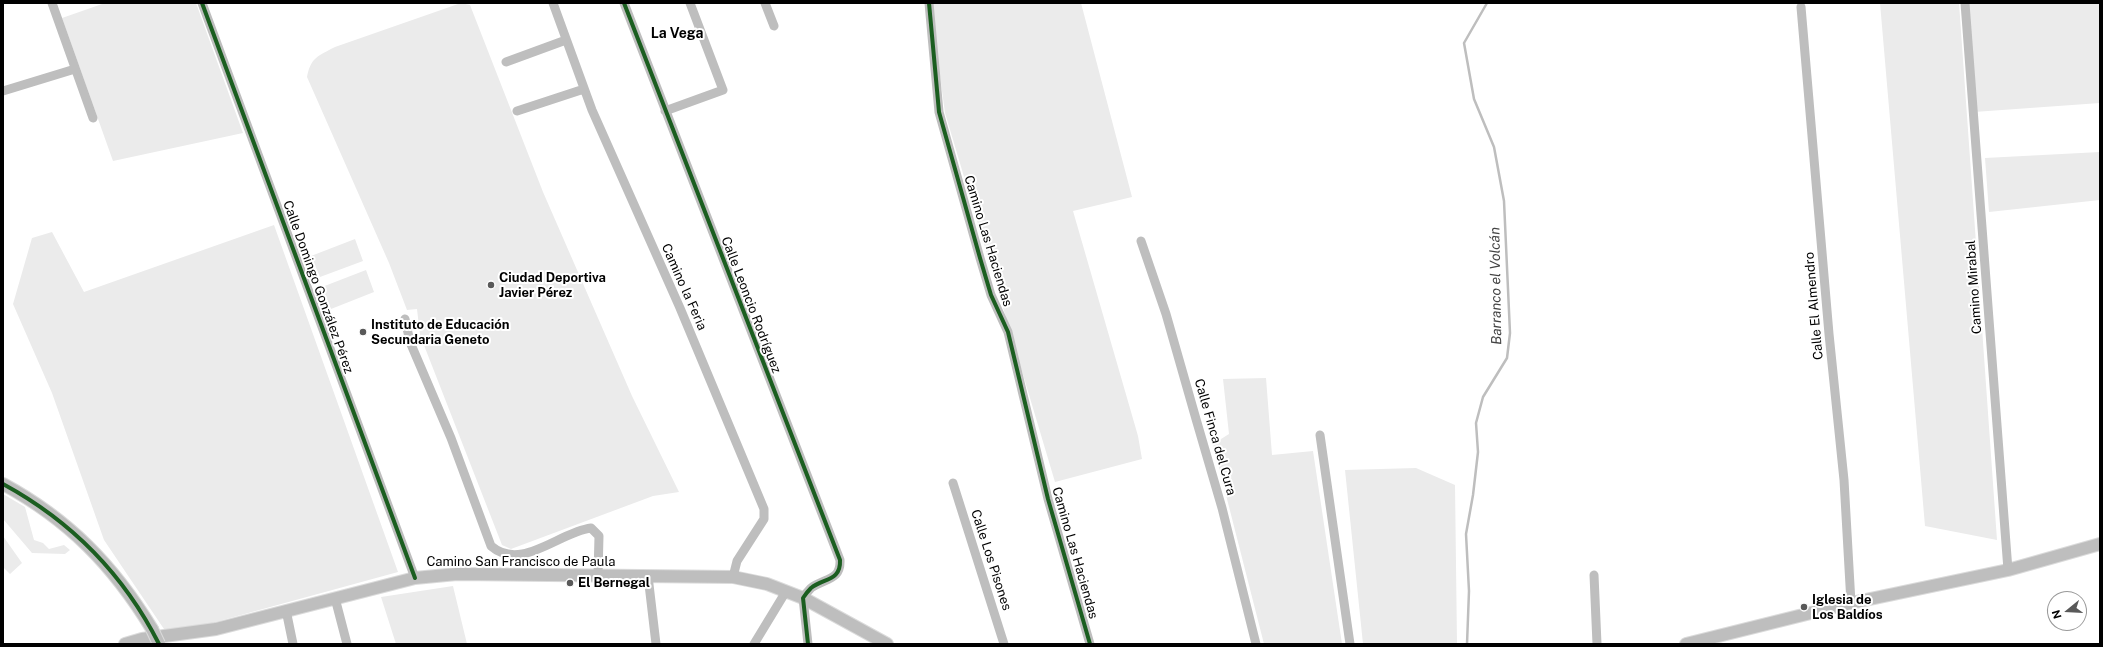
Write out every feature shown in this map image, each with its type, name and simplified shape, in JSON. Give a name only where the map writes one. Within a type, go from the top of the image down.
[{"type":"main road","points":[[3,484],[40,506],[88,546],[130,593],[152,629],[159,644]]},
{"type":"main road","points":[[1686,644],[1851,603],[2008,570],[2100,544]]},
{"type":"main road","name":"Camino San Francisco de Paula","points":[[125,644],[142,639],[216,629],[415,578],[457,574],[733,577],[767,584],[785,593],[803,598],[887,644]]},
{"type":"street","points":[[52,3],[93,118]]},
{"type":"street","name":"Calle Domingo González Pérez","points":[[202,3],[415,578]]},
{"type":"street","name":"Camino la Feria","points":[[553,3],[584,89],[683,316],[764,509],[764,519],[739,557],[733,577]]},
{"type":"street","name":"Calle Leoncio Rodríguez","points":[[624,3],[840,560],[838,574],[812,588],[803,598]]},
{"type":"street","points":[[665,111],[723,90],[690,3]]},
{"type":"street","points":[[765,3],[774,26]]},
{"type":"street","name":"Camino Las Haciendas","points":[[929,3],[939,112],[989,288],[1008,332],[1048,499],[1090,644]]},
{"type":"street","name":"Camino Mirabal","points":[[1965,3],[2008,570]]},
{"type":"street","name":"Calle El Almendro","points":[[1801,7],[1829,334],[1844,480],[1851,603]]},
{"type":"street","points":[[506,62],[566,40]]},
{"type":"street","points":[[3,91],[75,69]]},
{"type":"street","points":[[517,111],[584,89]]},
{"type":"street","name":"Calle Finca del Cura","points":[[1141,240],[1166,314],[1222,508],[1256,644]]},
{"type":"street","points":[[405,319],[410,342],[451,438],[491,546],[499,553],[506,555],[526,554],[579,529],[591,528],[598,536],[598,575]]},
{"type":"street","points":[[1320,435],[1350,644]]},
{"type":"street","name":"Calle Los Pisones","points":[[953,483],[1004,644]]},
{"type":"street","points":[[1594,575],[1597,644]]},
{"type":"street","points":[[648,576],[656,644]]},
{"type":"street","points":[[754,644],[785,593]]},
{"type":"street","points":[[335,598],[347,644]]},
{"type":"street","points":[[803,598],[808,644]]},
{"type":"street","points":[[286,610],[293,644]]},
{"type":"shaded area","points":[[105,3],[196,3],[243,133],[113,161],[62,18]]},
{"type":"shaded area","name":"Ciudad Deportiva Javier Pérez","points":[[461,3],[470,5],[543,192],[632,396],[679,492],[653,496],[511,549],[502,545],[420,335],[417,309],[407,310],[389,263],[307,77],[313,61],[335,47]]},
{"type":"shaded area","points":[[930,3],[1081,3],[1132,197],[1073,211],[1138,436],[1142,459],[1055,482],[945,113]]},
{"type":"shaded area","points":[[1880,3],[1959,3],[1997,540],[1925,526]]},
{"type":"shaded area","points":[[1965,3],[2100,3],[2100,103],[1974,112]]},
{"type":"shaded area","points":[[2100,152],[2100,200],[1989,212],[1985,158]]},
{"type":"shaded area","points":[[274,225],[398,572],[168,635],[104,540],[52,393],[13,304],[32,238],[52,232],[84,292]]},
{"type":"shaded area","points":[[355,239],[363,261],[320,277],[311,256]]},
{"type":"shaded area","points":[[366,270],[374,292],[331,309],[322,287]]},
{"type":"shaded area","points":[[1266,378],[1272,455],[1313,451],[1342,644],[1264,644],[1213,444],[1229,434],[1223,379]]},
{"type":"shaded area","points":[[1416,468],[1455,485],[1457,644],[1363,644],[1345,470]]},
{"type":"shaded area","points":[[3,494],[25,507],[34,540],[43,543],[49,549],[64,545],[70,550],[65,554],[32,553],[3,519]]},
{"type":"shaded area","points":[[3,536],[22,563],[10,574],[3,567]]},
{"type":"shaded area","points":[[453,586],[467,644],[396,644],[381,597]]},
{"type":"waterway","name":"Barranco el Volcán","points":[[1467,644],[1469,591],[1466,534],[1473,495],[1478,452],[1476,423],[1483,397],[1507,358],[1510,333],[1504,201],[1494,147],[1474,99],[1464,43],[1487,3]]},
{"type":"cycle path","points":[[202,3],[415,578]]},
{"type":"cycle path","points":[[624,3],[840,560],[838,572],[831,578],[811,588],[803,598],[808,644]]},
{"type":"cycle path","points":[[929,3],[939,112],[991,295],[1008,332],[1048,499],[1090,644]]},
{"type":"cycle path","points":[[3,484],[51,515],[93,552],[129,595],[159,644]]},
{"type":"place","name":"Ciudad Deportiva Javier Pérez","points":[[491,285]]},
{"type":"place","name":"Instituto de Educación Secundaria Geneto","points":[[363,332]]},
{"type":"place","name":"El Bernegal","points":[[570,583]]},
{"type":"place","name":"Iglesia de Los Baldíos","points":[[1804,607]]},
{"type":"district","name":"La Vega","points":[[677,34]]}]
